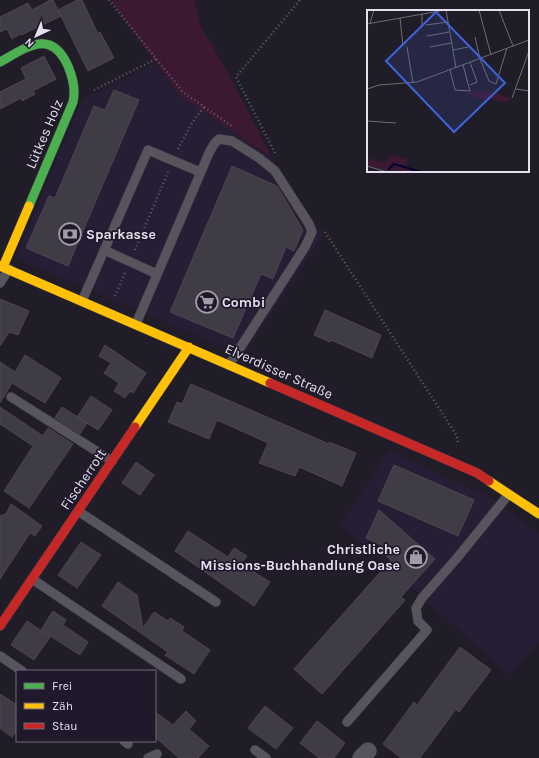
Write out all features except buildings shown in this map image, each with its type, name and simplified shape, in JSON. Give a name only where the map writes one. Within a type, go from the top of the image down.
[{"type":"street","name":"Lütkes Holz","points":[[0,62],[36,43],[50,43],[60,50],[74,77],[75,98],[4,267]]},
{"type":"street","name":"Elverdisser Straße","points":[[4,267],[477,473],[510,493],[539,514]]},
{"type":"street","name":"Fischerrott","points":[[0,626],[189,347]]},
{"type":"lane","points":[[136,324],[200,172],[214,144],[219,139],[232,141],[259,158],[275,171],[309,224],[312,232],[305,247],[229,364]]},
{"type":"lane","points":[[82,301],[148,150],[200,172]]},
{"type":"lane","points":[[104,250],[157,274]]},
{"type":"lane","points":[[0,283],[4,267]]},
{"type":"lane","points":[[11,396],[112,461]]},
{"type":"lane","points":[[347,722],[427,630],[418,621],[416,608],[422,598],[510,493]]},
{"type":"lane","points":[[78,511],[216,602]]},
{"type":"lane","points":[[32,579],[181,679]]},
{"type":"lane","points":[[0,656],[21,670]]},
{"type":"lane","points":[[255,750],[266,758]]},
{"type":"lane","points":[[148,758],[156,754]]},
{"type":"path","points":[[107,312],[182,140],[204,107],[182,92],[109,0]]},
{"type":"path","points":[[278,158],[236,77],[300,0]]},
{"type":"path","points":[[75,98],[156,59]]},
{"type":"path","points":[[325,231],[457,436],[459,448],[455,464]]},
{"type":"shaded area","points":[[110,0],[194,0],[201,27],[227,71],[272,158],[179,95]]},
{"type":"shaded area","points":[[155,63],[179,95],[272,158],[323,235],[244,355],[15,258],[82,100]]},
{"type":"shaded area","points":[[389,450],[489,497],[539,533],[539,643],[510,675],[341,525]]},
{"type":"traffic: fast","points":[[0,62],[29,47],[38,44],[46,44],[54,47],[61,54],[68,66],[74,84],[73,102],[29,206]]},
{"type":"traffic: slow","points":[[3,267],[29,206]]},
{"type":"traffic: slow","points":[[0,266],[270,383]]},
{"type":"traffic: slow","points":[[135,427],[189,347]]},
{"type":"traffic: slow","points":[[489,481],[539,514]]},
{"type":"traffic: jam","points":[[270,383],[477,473],[489,481]]},
{"type":"traffic: jam","points":[[0,626],[135,427]]},
{"type":"place","name":"Sparkasse","points":[[70,234]]},
{"type":"place","name":"Combi","points":[[207,302]]},
{"type":"place","name":"Christliche Missions-Buchhandlung Oase","points":[[416,557]]}]
